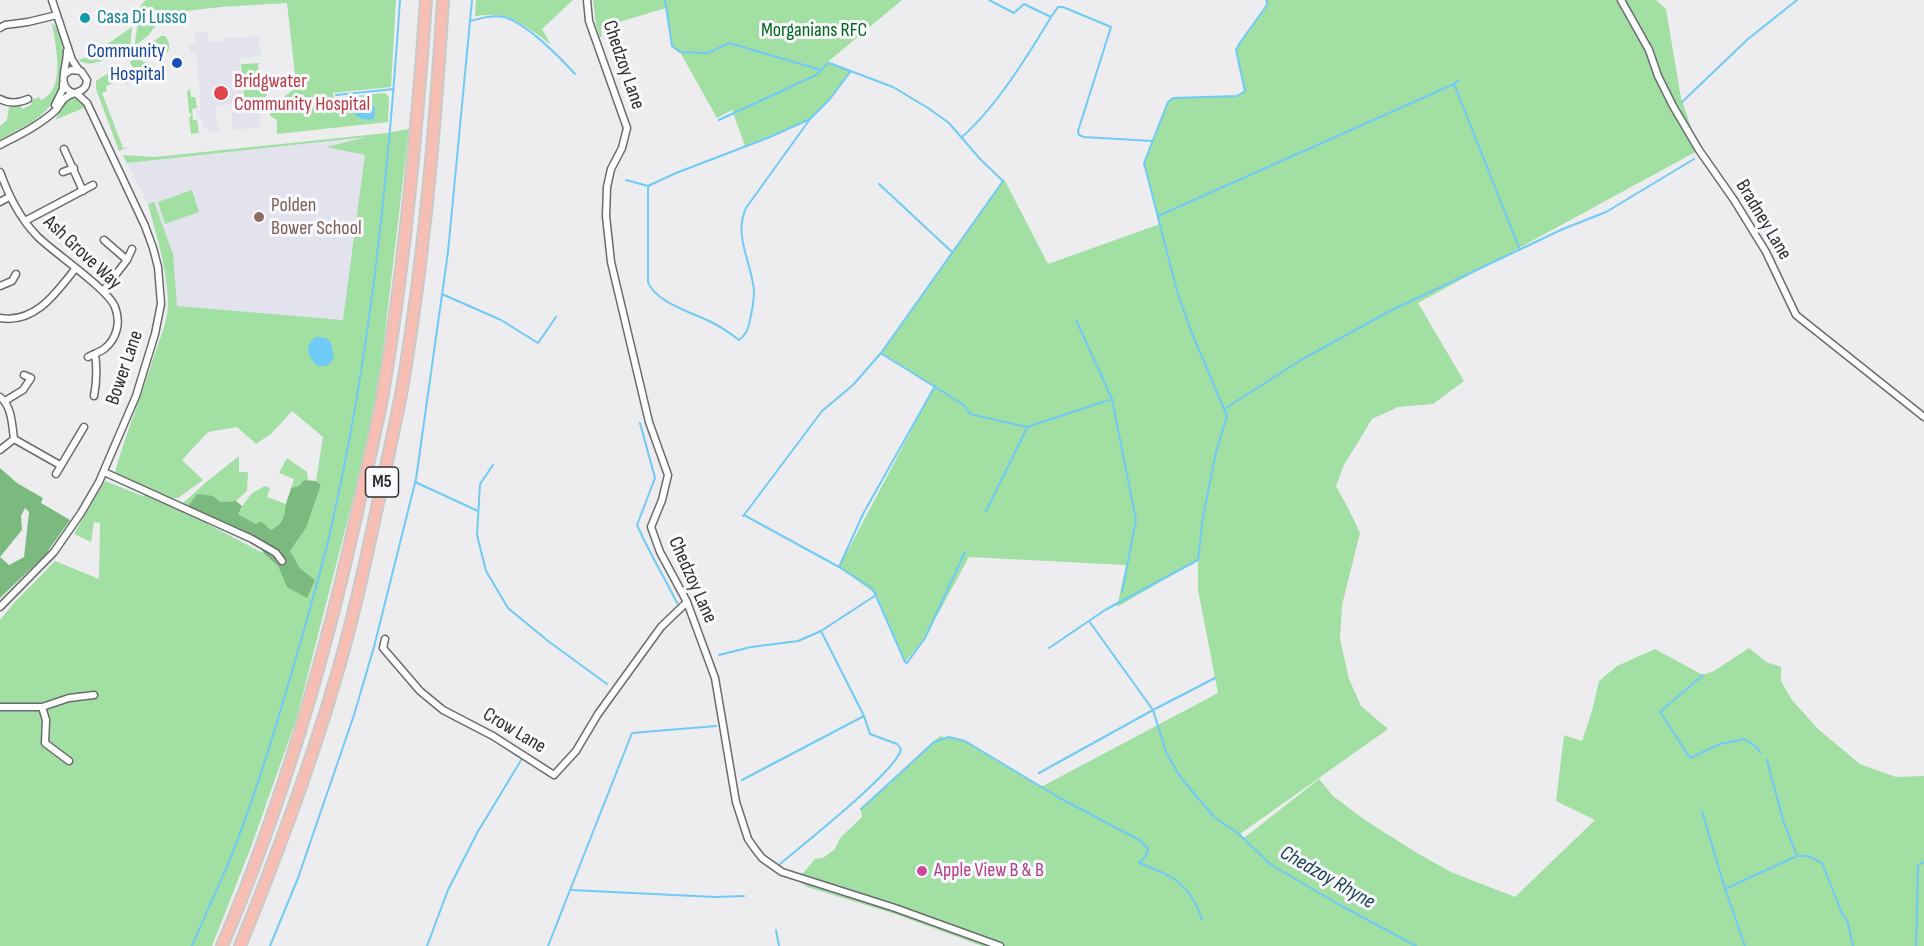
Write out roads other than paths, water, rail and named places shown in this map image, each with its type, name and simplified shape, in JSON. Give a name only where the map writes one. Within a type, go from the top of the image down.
[{"type":"highway","name":"M5","points":[[222,946],[280,796],[316,682],[346,566],[383,394],[403,251],[418,113],[426,0]]},
{"type":"highway","name":"M5","points":[[240,946],[298,793],[334,684],[367,556],[402,388],[425,223],[436,117],[443,0]]},
{"type":"street","points":[[0,145],[41,122],[57,109],[66,97],[85,88],[87,83],[86,76],[73,64],[52,0]]},
{"type":"street","name":"Chedzoy Lane","points":[[587,0],[589,21],[627,128],[622,148],[611,169],[607,187],[606,216],[611,262],[649,422],[668,475],[662,500],[651,526],[660,552],[687,603],[715,678],[736,802],[748,839],[762,858],[778,870],[895,908],[1000,946]]},
{"type":"street","name":"Bradney Lane","points":[[1621,0],[1649,50],[1658,76],[1673,106],[1766,252],[1796,315],[1924,417]]},
{"type":"street","points":[[1,26],[57,15]]},
{"type":"street","points":[[41,122],[58,100],[63,89],[67,42]]},
{"type":"street","points":[[65,74],[71,70],[78,70]]},
{"type":"street","points":[[63,82],[66,90],[74,93]]},
{"type":"street","name":"Bower Lane","points":[[85,88],[93,114]]},
{"type":"street","name":"Bower Lane","points":[[0,607],[54,552],[81,513],[104,472],[136,396],[155,334],[162,296],[158,267],[145,226],[93,114],[87,103],[74,93]]},
{"type":"street","points":[[0,99],[5,102],[25,101],[25,110]]},
{"type":"street","points":[[74,151],[66,152],[83,191]]},
{"type":"street","points":[[63,172],[74,168]]},
{"type":"street","name":"Ash Grove Way","points":[[0,172],[9,197],[25,221],[51,249],[103,291],[115,306],[118,322],[114,337],[104,350],[91,355],[97,365],[97,384],[94,396]]},
{"type":"street","points":[[25,221],[93,186]]},
{"type":"street","points":[[0,202],[9,197]]},
{"type":"street","points":[[104,240],[127,260]]},
{"type":"street","points":[[103,291],[127,260],[132,249]]},
{"type":"street","points":[[0,318],[10,320],[25,317],[39,310],[75,269]]},
{"type":"street","points":[[0,286],[17,276]]},
{"type":"street","points":[[14,439],[9,410],[2,399],[23,390],[32,375],[24,375]]},
{"type":"street","points":[[56,474],[84,427]]},
{"type":"street","points":[[0,450],[14,439]]},
{"type":"street","points":[[14,439],[60,465]]},
{"type":"street","points":[[104,472],[252,539],[276,554],[282,561]]},
{"type":"street","name":"Crow Lane","points":[[385,639],[383,648],[420,691],[443,710],[493,736],[554,775],[576,751],[598,714],[661,627],[687,603]]},
{"type":"street","points":[[0,707],[42,706],[69,698],[94,695]]},
{"type":"street","points":[[42,706],[46,720],[45,743],[69,761]]},
{"type":"water","points":[[371,104],[375,107],[374,119],[362,119],[353,112],[354,107]]},
{"type":"water","points":[[316,337],[326,338],[331,343],[334,358],[327,366],[318,366],[308,352],[309,344]]},
{"type":"waterway","points":[[192,946],[233,852],[261,772],[302,637],[332,524],[346,459],[376,264],[390,132],[400,0]]},
{"type":"waterway","points":[[270,946],[298,878],[354,715],[374,647],[416,479],[448,252],[472,0]]},
{"type":"waterway","points":[[665,0],[672,46],[680,52],[708,53],[729,43],[821,70],[828,63],[832,64],[893,87],[949,123],[980,159],[1003,181],[881,353],[853,385],[822,411],[744,515]]},
{"type":"waterway","points":[[989,0],[1014,13],[1024,4],[1051,17],[1058,7],[1063,7],[1111,27],[1078,131],[1079,135],[1152,141]]},
{"type":"waterway","points":[[1049,648],[1105,610],[1198,560],[1203,517],[1216,452],[1227,416],[1191,331],[1177,291],[1144,163],[1168,102],[1173,98],[1237,96],[1245,91],[1236,50],[1267,5],[1267,0]]},
{"type":"waterway","points":[[1682,102],[1748,39],[1797,0]]},
{"type":"waterway","points":[[470,21],[495,16],[513,20],[542,41],[575,74]]},
{"type":"waterway","points":[[962,137],[999,96],[1051,17]]},
{"type":"waterway","points":[[719,120],[816,75],[821,70]]},
{"type":"waterway","points":[[626,180],[648,186],[810,119],[830,99],[850,72]]},
{"type":"waterway","points":[[1459,80],[1454,84],[1520,250]]},
{"type":"waterway","points":[[1158,216],[1454,84]]},
{"type":"waterway","points":[[336,95],[394,89]]},
{"type":"waterway","points":[[648,186],[648,282],[652,289],[666,301],[715,324],[739,340],[749,326],[754,295],[741,229],[746,208],[810,119]]},
{"type":"waterway","points":[[1226,408],[1301,360],[1388,312],[1563,229],[1606,212],[1694,159]]},
{"type":"waterway","points":[[879,184],[952,252]]},
{"type":"waterway","points":[[442,294],[501,320],[538,343],[556,317]]},
{"type":"waterway","points":[[1076,320],[1112,399],[1136,520],[1122,592]]},
{"type":"waterway","points":[[882,354],[964,405],[970,414],[1027,427],[1112,399]]},
{"type":"waterway","points":[[839,567],[863,514],[935,386]]},
{"type":"waterway","points":[[640,423],[655,478],[637,525],[677,603]]},
{"type":"waterway","points":[[986,511],[1027,428]]},
{"type":"waterway","points":[[493,465],[480,484],[477,535],[486,571],[508,608],[548,641],[607,684]]},
{"type":"waterway","points":[[415,482],[478,511]]},
{"type":"waterway","points":[[743,516],[839,567],[873,589],[907,663],[925,638],[965,552]]},
{"type":"waterway","points":[[719,655],[751,647],[798,641],[821,631],[876,595]]},
{"type":"waterway","name":"Chedzoy Rhyne","points":[[1089,621],[1153,710],[1166,752],[1181,778],[1214,817],[1239,834],[1270,864],[1416,946]]},
{"type":"waterway","points":[[780,864],[867,790],[896,759],[901,749],[897,744],[870,734],[864,716],[821,631]]},
{"type":"waterway","points":[[1703,675],[1660,712],[1690,758],[1720,744],[1744,739],[1761,753]]},
{"type":"waterway","points":[[1039,773],[1215,678]]},
{"type":"waterway","points":[[742,780],[864,716]]},
{"type":"waterway","points":[[548,946],[632,733],[716,726]]},
{"type":"waterway","points":[[861,809],[934,742],[949,737],[965,741],[1058,797],[1141,841],[1148,849],[1146,856],[1139,863],[1179,882],[1192,897],[1202,920]]},
{"type":"waterway","points":[[427,946],[448,890],[477,833],[523,757]]},
{"type":"waterway","points":[[1767,760],[1783,820],[1797,856]]},
{"type":"waterway","points":[[1702,811],[1745,946]]},
{"type":"waterway","points":[[1725,889],[1797,856],[1808,856],[1822,863],[1843,916],[1847,919],[1853,946]]},
{"type":"waterway","points":[[1916,946],[1918,865],[1924,862]]},
{"type":"waterway","points":[[571,890],[715,897],[744,896]]},
{"type":"waterway","points":[[776,930],[779,946]]},
{"type":"place","name":"Casa Di Lusso","points":[[85,18]]},
{"type":"place","name":"Community Hospital","points":[[177,63]]},
{"type":"place","name":"Bridgwater Community Hospital","points":[[221,93]]},
{"type":"place","name":"Polden Bower School","points":[[259,217]]},
{"type":"place","name":"Apple View B & B","points":[[922,871]]},
{"type":"park label","name":"Morganians RFC","points":[[814,31]]}]
